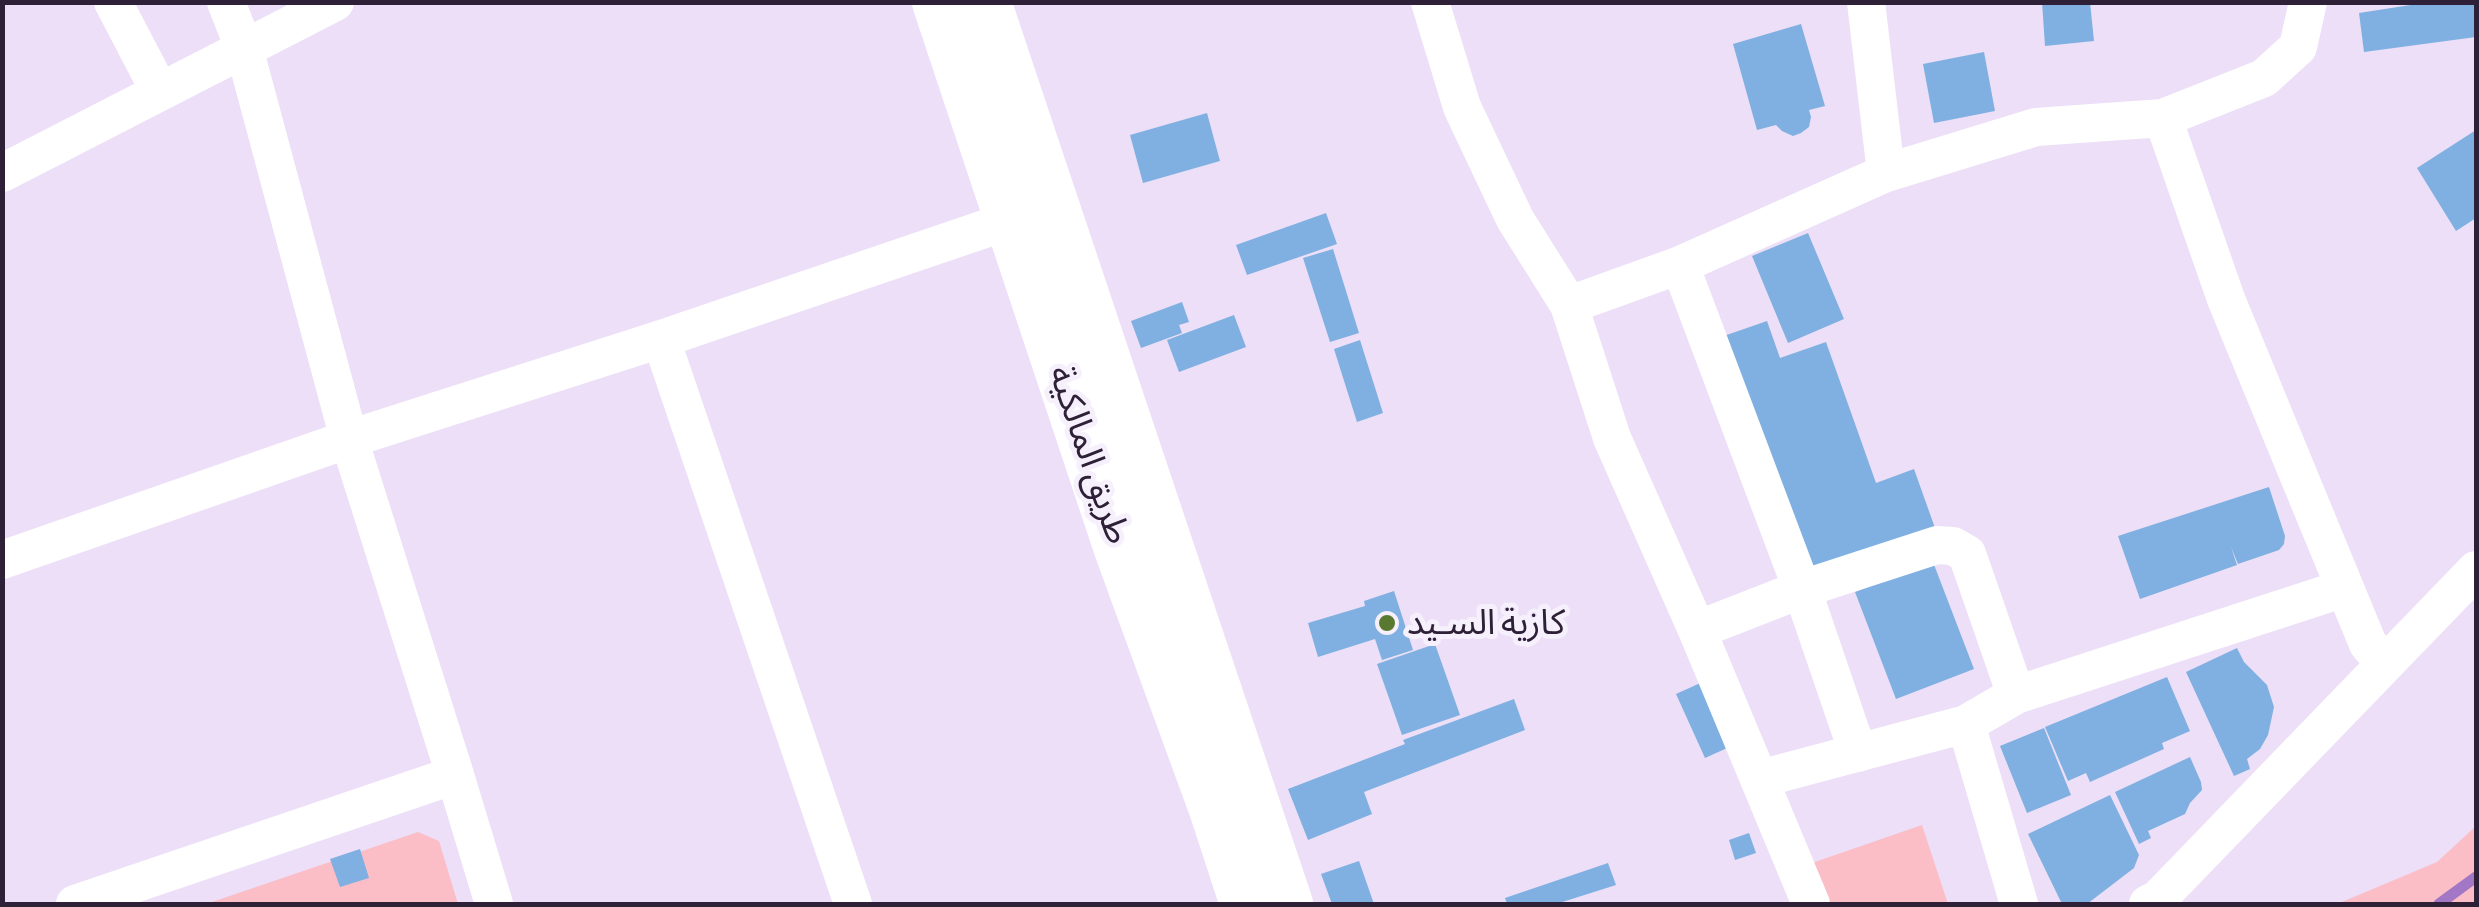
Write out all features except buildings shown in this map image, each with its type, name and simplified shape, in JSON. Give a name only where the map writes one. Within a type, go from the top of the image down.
[{"type":"main road","name":"طريق المالكية","points":[[938,2],[1032,213],[1233,804],[1286,904]]},
{"type":"main road","name":"طريق المالكية","points":[[986,2],[1032,213]]},
{"type":"main road","name":"طريق المالكية","points":[[1233,804],[1246,904]]},
{"type":"street","points":[[113,2],[160,92]]},
{"type":"street","points":[[226,2],[244,48],[349,439],[494,904]]},
{"type":"street","points":[[2,173],[335,2]]},
{"type":"street","points":[[1430,2],[1462,107],[1514,219],[1569,305],[1612,438],[1812,904]]},
{"type":"street","points":[[1866,2],[1886,172]]},
{"type":"street","points":[[1569,305],[1680,265],[1886,172],[2036,127],[2163,118],[2264,78],[2298,47],[2308,2]]},
{"type":"street","points":[[2163,118],[2226,299],[2368,644],[2385,663]]},
{"type":"street","points":[[2,560],[349,439],[1032,213]]},
{"type":"street","points":[[1680,265],[1802,589],[1858,753]]},
{"type":"street","points":[[660,339],[853,904]]},
{"type":"street","points":[[1697,630],[1802,589],[1937,545],[1953,546],[1967,554],[2016,695]]},
{"type":"street","points":[[2148,904],[2158,899],[2476,570]]},
{"type":"street","points":[[1759,778],[1966,724],[2016,695],[2345,588]]},
{"type":"street","points":[[1966,724],[2019,904]]},
{"type":"street","points":[[75,904],[455,775]]},
{"type":"shaded area","points":[[1922,825],[1948,904],[1827,904],[1812,863]]},
{"type":"shaded area","points":[[2476,826],[2476,904],[2337,904],[2437,862]]},
{"type":"shaded area","points":[[418,832],[439,841],[458,904],[206,904]]},
{"type":"waterway","points":[[2439,904],[2476,877]]},
{"type":"place","name":"كازية السـيد","points":[[1387,623]]}]
